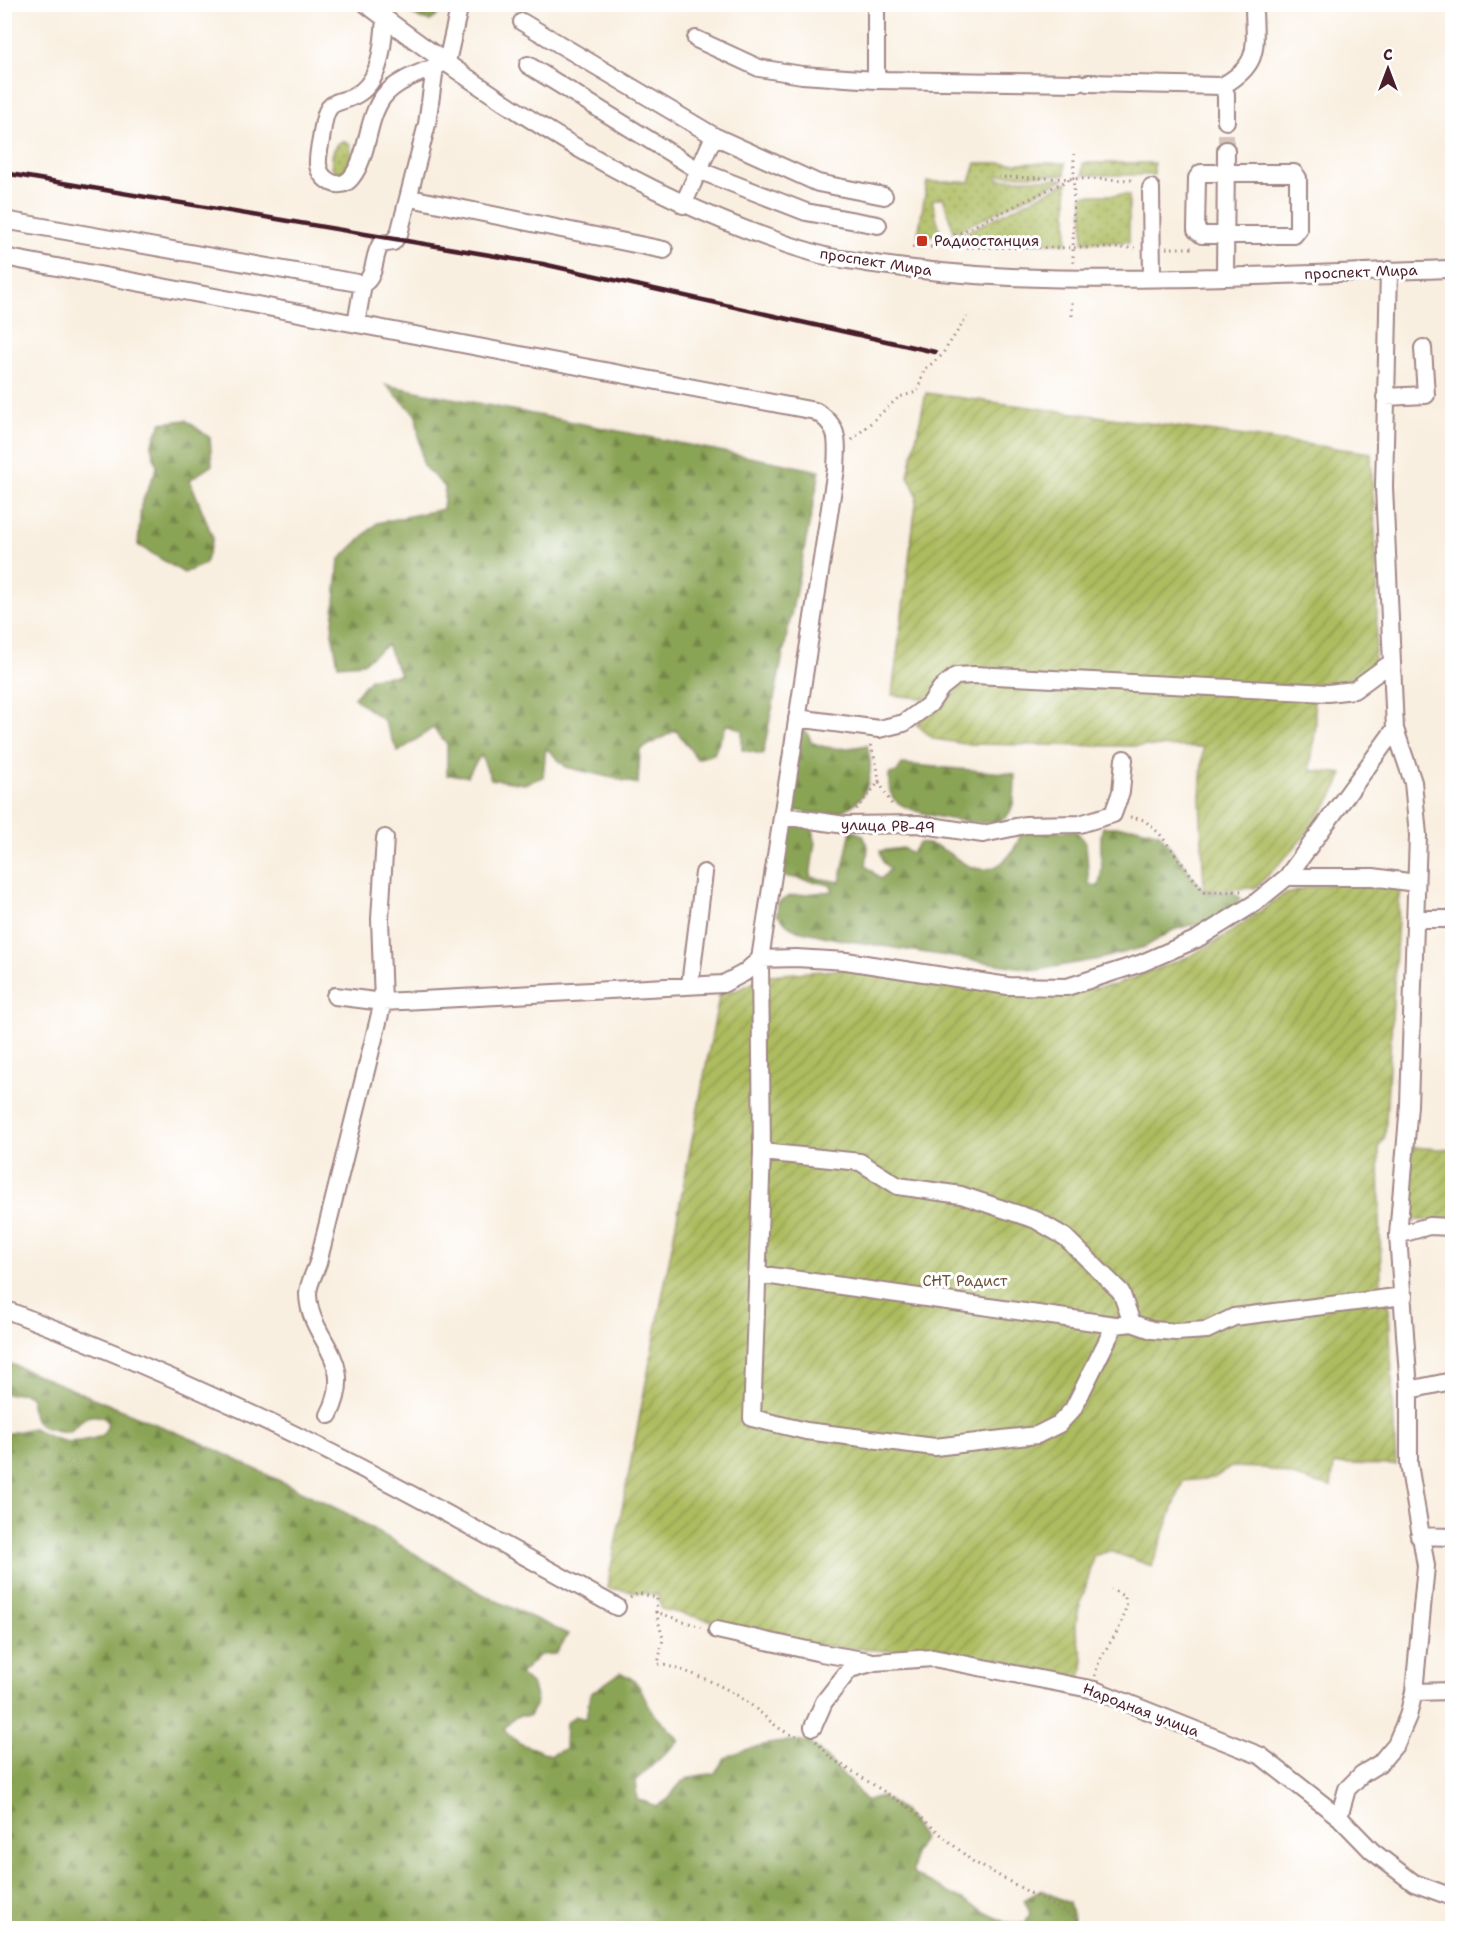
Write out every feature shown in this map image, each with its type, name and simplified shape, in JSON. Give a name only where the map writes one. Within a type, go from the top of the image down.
[{"type":"street","name":"проспект Мира","points":[[366,4],[441,64],[563,141],[617,172],[683,205],[824,256],[907,269],[980,276],[1073,279],[1225,277],[1452,268]]},
{"type":"street","points":[[356,324],[363,284],[373,272],[377,250],[381,244],[393,242],[399,234],[410,198],[441,64],[460,4]]},
{"type":"street","points":[[876,4],[876,80]]},
{"type":"street","points":[[696,39],[759,68],[876,80],[1222,86],[1238,77],[1254,58],[1254,4]]},
{"type":"street","points":[[385,18],[381,50],[369,83],[362,92],[332,104],[323,119],[318,165],[323,176],[332,184],[341,185],[350,180],[357,168],[384,97],[395,86],[441,64]]},
{"type":"street","points":[[522,22],[714,136],[818,183],[884,196]]},
{"type":"street","points":[[528,65],[698,170],[806,212],[878,225]]},
{"type":"street","points":[[1222,86],[1226,94],[1226,121]]},
{"type":"street","points":[[683,205],[714,136]]},
{"type":"street","points":[[1225,277],[1226,150]]},
{"type":"street","points":[[1201,173],[1293,173],[1298,178],[1298,230],[1294,235],[1225,235],[1202,235],[1196,230],[1196,189],[1197,178],[1201,173]]},
{"type":"street","points":[[1151,188],[1152,278]]},
{"type":"street","points":[[410,198],[664,250]]},
{"type":"street","points":[[4,220],[363,284]]},
{"type":"street","points":[[4,257],[815,411],[828,419],[836,432],[836,463],[760,959],[762,1152],[752,1418],[806,1431],[885,1443],[934,1447],[1037,1435],[1059,1424],[1073,1409],[1114,1325]]},
{"type":"street","points":[[1339,1817],[1347,1789],[1362,1774],[1380,1763],[1396,1744],[1408,1716],[1414,1692],[1426,1566],[1419,1536],[1409,1464],[1409,1390],[1398,1235],[1409,1105],[1418,835],[1413,782],[1395,729],[1384,487],[1389,270]]},
{"type":"street","points":[[1385,397],[1426,395],[1423,348]]},
{"type":"street","points":[[797,718],[879,729],[904,723],[930,704],[941,688],[956,676],[974,675],[1328,693],[1354,690],[1392,662]]},
{"type":"street","points":[[335,996],[382,1002],[723,984],[744,973],[760,959],[796,958],[846,962],[1008,986],[1067,987],[1142,963],[1197,939],[1263,897],[1287,877],[1395,729]]},
{"type":"street","points":[[1113,814],[1121,792],[1124,759]]},
{"type":"street","name":"улица РВ-49","points":[[783,816],[845,825],[918,824],[983,834],[1024,825],[1080,824],[1113,814]]},
{"type":"street","points":[[329,1415],[336,1401],[339,1385],[336,1365],[310,1308],[308,1292],[318,1263],[382,1002],[380,919],[385,838]]},
{"type":"street","points":[[690,985],[704,873]]},
{"type":"street","points":[[1287,877],[1373,877],[1415,883]]},
{"type":"street","points":[[1415,919],[1452,919]]},
{"type":"street","points":[[762,1152],[860,1162],[898,1186],[961,1195],[1036,1220],[1065,1237],[1121,1292],[1132,1323]]},
{"type":"street","points":[[1398,1235],[1429,1226],[1452,1227]]},
{"type":"street","points":[[757,1274],[1114,1325],[1132,1323],[1152,1330],[1176,1332],[1208,1330],[1234,1317],[1404,1296]]},
{"type":"street","points":[[4,1309],[244,1410],[368,1473],[617,1607]]},
{"type":"street","points":[[1409,1390],[1452,1381]]},
{"type":"street","points":[[1419,1536],[1452,1537]]},
{"type":"street","points":[[717,1629],[821,1653],[875,1662]]},
{"type":"street","name":"Народная улица","points":[[813,1726],[824,1702],[850,1669],[875,1662],[933,1658],[1095,1689],[1261,1756],[1339,1817],[1372,1851],[1414,1883],[1452,1897]]},
{"type":"street","points":[[1414,1692],[1452,1691]]},
{"type":"path","points":[[1073,264],[1074,154]]},
{"type":"path","points":[[998,177],[1133,180]]},
{"type":"path","points":[[930,248],[1074,177]]},
{"type":"path","points":[[912,247],[1194,248]]},
{"type":"path","points":[[1072,298],[1072,316]]},
{"type":"path","points":[[836,463],[876,416],[899,397],[917,392],[924,370],[941,356],[967,317]]},
{"type":"path","points":[[868,727],[879,782],[890,804],[918,824]]},
{"type":"path","points":[[853,811],[879,782]]},
{"type":"path","points":[[1113,814],[1144,820],[1159,833],[1204,891],[1255,891],[1263,897]]},
{"type":"path","points":[[1095,1689],[1095,1673],[1100,1659],[1111,1646],[1127,1608],[1125,1597],[1111,1589]]},
{"type":"path","points":[[617,1607],[638,1593],[657,1598],[656,1612],[663,1639],[658,1664],[686,1671],[728,1692],[750,1704],[791,1736],[802,1737],[813,1726]]},
{"type":"path","points":[[656,1612],[696,1626],[717,1629]]},
{"type":"path","points":[[813,1726],[816,1743],[831,1758],[910,1808],[972,1862],[1094,1929]]},
{"type":"green space","points":[[400,5],[440,5],[437,16],[430,21],[420,19]]},
{"type":"green space","points":[[342,141],[350,144],[352,155],[347,169],[338,173],[332,167],[332,159],[333,152]]},
{"type":"green space","points":[[976,163],[1065,163],[1065,175],[998,175],[998,179],[1064,179],[954,233],[943,197],[932,200],[941,235],[918,235],[927,182],[970,182]]},
{"type":"green space","points":[[1083,163],[1154,163],[1154,175],[1083,175]]},
{"type":"green space","points":[[1067,182],[1067,243],[958,242],[956,237]]},
{"type":"green space","points":[[1083,195],[1129,195],[1129,242],[1083,242]]},
{"type":"green space","points":[[386,385],[820,471],[763,754],[742,750],[742,730],[727,724],[714,754],[697,759],[676,730],[640,750],[638,784],[566,767],[546,748],[543,777],[524,784],[491,779],[481,755],[467,776],[447,775],[447,744],[433,728],[398,752],[384,721],[354,698],[371,678],[400,675],[387,645],[363,663],[338,665],[332,633],[339,560],[377,523],[443,509],[445,487],[423,466],[416,415]]},
{"type":"green space","points":[[926,393],[1371,453],[1377,601],[1374,656],[1370,670],[1358,681],[1344,689],[1313,698],[1316,724],[1310,770],[1343,774],[1316,821],[1293,849],[1255,888],[1204,890],[1200,797],[1203,747],[965,744],[934,739],[917,725],[935,704],[929,699],[892,695],[917,495],[908,476]]},
{"type":"green space","points":[[186,420],[210,438],[212,465],[190,480],[213,538],[205,564],[184,573],[138,545],[141,505],[157,467],[151,446],[161,423]]},
{"type":"green space","points":[[801,730],[808,733],[811,742],[825,747],[846,748],[867,745],[870,764],[868,783],[859,800],[851,806],[829,814],[790,810]]},
{"type":"green space","points":[[902,764],[1015,774],[1014,798],[1009,814],[997,822],[984,823],[950,819],[915,811],[895,800],[890,791],[889,774],[897,772]]},
{"type":"green space","points":[[786,822],[813,828],[815,842],[810,877],[840,882],[851,830],[863,835],[868,847],[866,866],[881,879],[890,869],[883,862],[880,851],[903,848],[912,853],[919,843],[933,845],[965,864],[985,869],[1002,863],[1009,856],[1022,830],[1076,831],[1086,843],[1089,884],[1098,887],[1102,871],[1101,834],[1103,827],[1136,827],[1159,833],[1204,891],[1233,892],[1240,898],[1235,908],[1208,926],[1190,925],[1173,930],[1145,947],[1099,959],[1037,970],[837,939],[793,929],[777,915],[778,903],[789,896],[833,891],[831,885],[778,875]]},
{"type":"green space","name":"СНТ Радист","points":[[1349,882],[1400,885],[1385,1136],[1379,1147],[1381,1286],[1389,1309],[1396,1465],[1334,1464],[1331,1487],[1264,1468],[1231,1467],[1214,1478],[1183,1481],[1152,1566],[1110,1551],[1093,1556],[1076,1625],[1083,1657],[1083,1671],[1080,1680],[915,1643],[912,1653],[823,1646],[661,1609],[658,1595],[607,1588],[720,992],[737,990],[770,975],[846,969],[1069,992],[1115,985],[1190,956],[1228,934],[1281,896],[1308,887]]},
{"type":"green space","points":[[1412,1147],[1452,1150],[1452,1221],[1407,1220]]},
{"type":"green space","points":[[4,1361],[204,1444],[346,1513],[486,1596],[568,1634],[556,1654],[540,1655],[520,1674],[533,1686],[537,1702],[529,1716],[514,1718],[504,1730],[519,1743],[551,1755],[565,1749],[566,1723],[575,1716],[586,1719],[590,1694],[620,1673],[639,1686],[651,1710],[679,1741],[635,1781],[637,1799],[656,1806],[670,1798],[677,1787],[688,1778],[714,1774],[724,1761],[740,1751],[789,1741],[806,1742],[828,1759],[865,1801],[881,1796],[904,1811],[923,1838],[914,1854],[913,1874],[1006,1923],[1025,1923],[1030,1913],[1024,1900],[1041,1890],[1069,1903],[1075,1925],[1082,1928],[5,1928],[5,1434],[33,1428],[58,1440],[74,1442],[102,1436],[108,1425],[105,1418],[90,1416],[82,1420],[70,1432],[52,1430],[40,1425],[33,1414],[31,1397],[24,1393],[5,1394]]},
{"type":"tunnel","points":[[1226,121],[1226,150]]},
{"type":"railway","points":[[4,173],[543,264],[935,352]]},
{"type":"place","name":"Радиостанция","points":[[922,241]]}]
